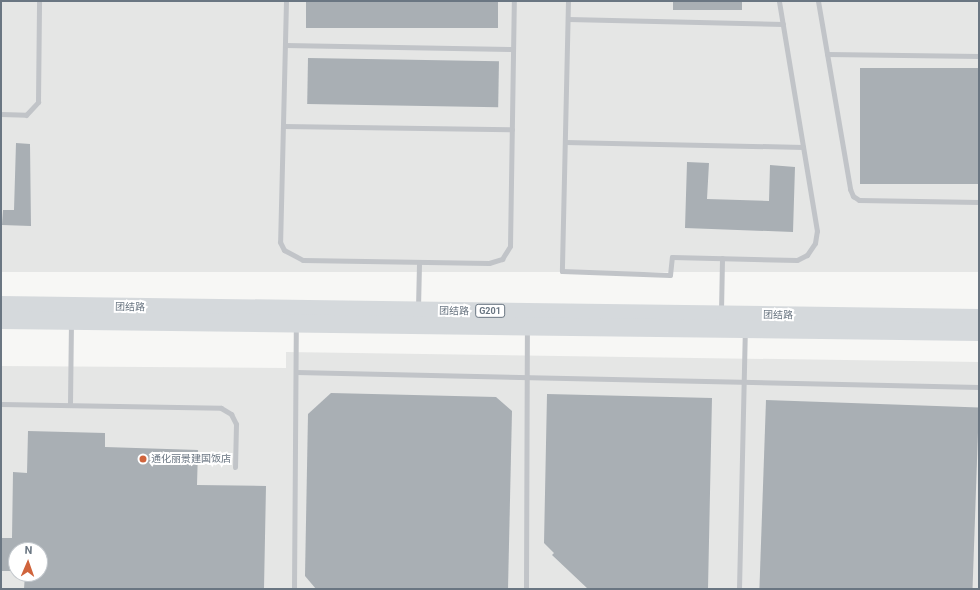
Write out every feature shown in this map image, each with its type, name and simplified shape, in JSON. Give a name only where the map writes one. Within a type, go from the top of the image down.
[{"type":"highway","name":"团结路","points":[[1,305],[979,318]]},
{"type":"highway","name":"团结路","points":[[1,320],[979,332]]},
{"type":"lane","points":[[1,114],[26,115],[38,102],[39,1]]},
{"type":"lane","points":[[286,1],[280,242],[287,253],[303,260],[419,263],[494,263],[506,256],[510,246],[514,1]]},
{"type":"lane","points":[[568,1],[562,271],[670,275],[672,257],[797,260],[810,252],[817,231],[779,1]]},
{"type":"lane","points":[[818,1],[850,189],[853,196],[859,200],[979,202]]},
{"type":"lane","points":[[568,20],[783,24]]},
{"type":"lane","points":[[285,45],[513,49]]},
{"type":"lane","points":[[827,54],[979,56]]},
{"type":"lane","points":[[283,126],[512,129]]},
{"type":"lane","points":[[565,142],[803,147]]},
{"type":"lane","points":[[721,314],[722,258]]},
{"type":"lane","points":[[418,310],[419,263]]},
{"type":"lane","points":[[70,403],[71,320]]},
{"type":"lane","points":[[294,589],[296,324]]},
{"type":"lane","points":[[526,589],[527,326]]},
{"type":"lane","points":[[739,589],[745,329]]},
{"type":"lane","points":[[296,372],[979,387]]},
{"type":"lane","points":[[1,404],[70,403],[221,408],[231,414],[236,424],[235,467]]},
{"type":"shaded area","points":[[1,1],[979,1],[979,272],[1,272]]},
{"type":"shaded area","points":[[286,352],[979,362],[979,589],[1,589],[1,366],[286,368]]},
{"type":"building","points":[[306,1],[498,1],[498,28],[306,28]]},
{"type":"building","points":[[673,1],[742,1],[742,10],[673,10]]},
{"type":"building","points":[[308,58],[499,61],[498,107],[307,104]]},
{"type":"building","points":[[860,68],[979,68],[979,184],[860,184]]},
{"type":"building","points":[[16,143],[30,144],[31,226],[2,225],[3,210],[14,210]]},
{"type":"building","points":[[687,162],[709,163],[707,199],[769,201],[770,165],[795,167],[793,232],[685,228]]},
{"type":"building","points":[[331,393],[496,397],[512,411],[508,589],[316,589],[305,576],[308,414]]},
{"type":"building","points":[[547,394],[712,398],[708,589],[588,589],[552,555],[554,553],[544,543]]},
{"type":"building","points":[[766,400],[979,407],[973,589],[759,589]]},
{"type":"building","points":[[28,431],[105,433],[105,447],[198,450],[197,485],[266,486],[264,589],[24,589],[24,582],[48,582],[48,542],[8,542],[8,571],[2,571],[2,538],[12,538],[13,472],[27,473]]},
{"type":"place","name":"通化丽景建国饭店","points":[[143,459]]}]
